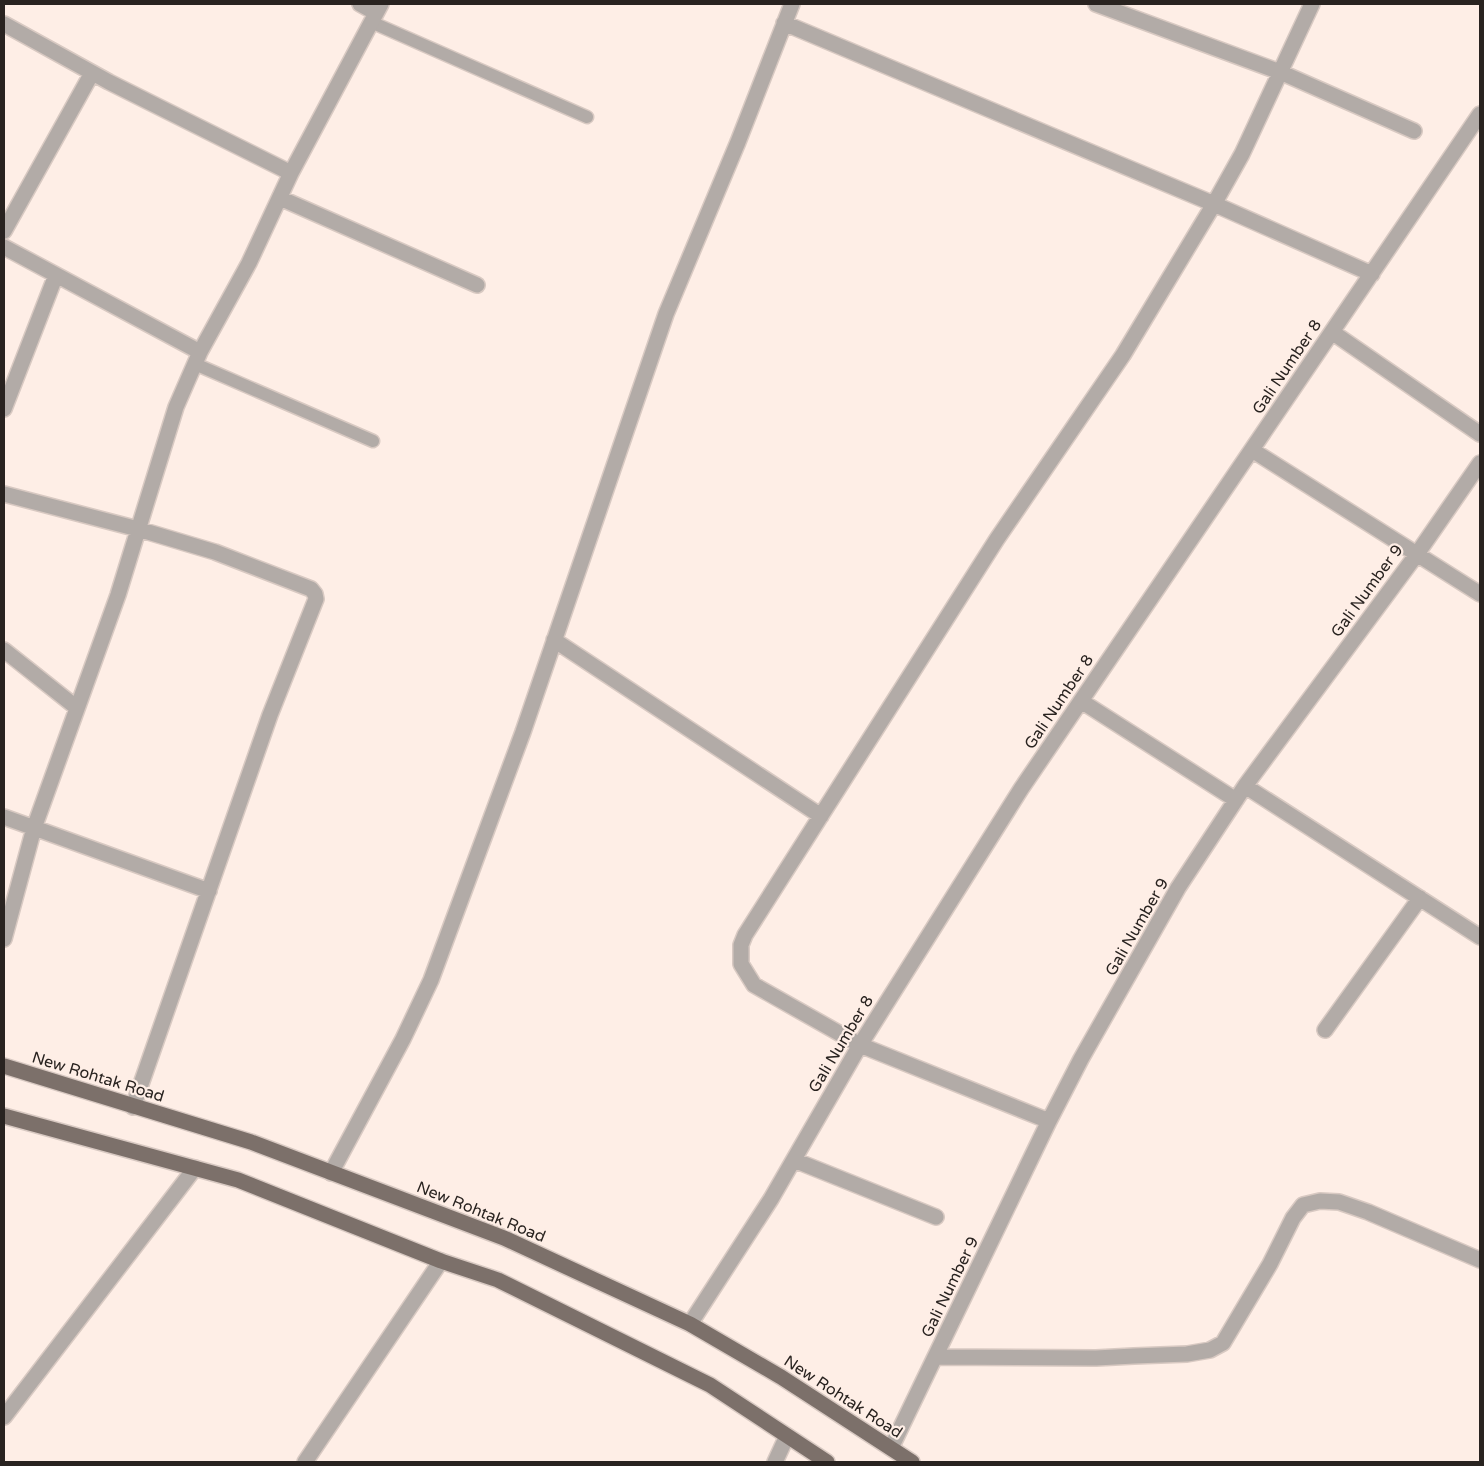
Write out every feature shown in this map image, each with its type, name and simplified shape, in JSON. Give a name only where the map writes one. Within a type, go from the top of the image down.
[{"type":"main road","name":"New Rohtak Road","points":[[4,1066],[251,1142],[504,1238],[690,1324],[781,1377],[912,1462]]},
{"type":"main road","points":[[4,1116],[238,1180],[441,1261],[498,1280],[710,1385],[827,1462]]},
{"type":"street","points":[[4,939],[34,828],[118,595],[176,407],[197,358],[250,264],[291,173],[376,13],[360,4]]},
{"type":"street","points":[[331,1173],[403,1039],[431,980],[523,732],[666,314],[738,142],[792,4]]},
{"type":"street","points":[[1096,4],[1280,72],[1414,131]]},
{"type":"street","points":[[1049,1121],[860,1045],[754,985],[741,964],[742,945],[745,935],[997,539],[1123,355],[1242,154],[1312,4]]},
{"type":"street","points":[[784,23],[1214,204],[1372,274]]},
{"type":"street","points":[[4,24],[92,73],[291,173]]},
{"type":"street","points":[[4,231],[92,73]]},
{"type":"street","name":"Gali Number 8","points":[[690,1324],[771,1200],[860,1045],[1020,788],[1480,114]]},
{"type":"street","points":[[280,198],[477,285]]},
{"type":"street","points":[[4,247],[56,274],[197,358]]},
{"type":"street","points":[[4,409],[56,274]]},
{"type":"street","points":[[1332,332],[1480,434]]},
{"type":"street","points":[[1252,450],[1480,594]]},
{"type":"street","name":"Gali Number 9","points":[[891,1448],[1049,1121],[1081,1059],[1178,888],[1245,786],[1417,554],[1480,463]]},
{"type":"street","points":[[4,494],[138,529],[215,552],[311,589],[316,594],[316,599],[270,715],[133,1107]]},
{"type":"street","points":[[554,640],[820,816]]},
{"type":"street","points":[[4,650],[77,708]]},
{"type":"street","points":[[1080,701],[1236,800]]},
{"type":"street","points":[[1245,786],[1480,937]]},
{"type":"street","points":[[4,817],[209,891]]},
{"type":"street","points":[[1325,1030],[1420,898]]},
{"type":"street","points":[[794,1160],[936,1217]]},
{"type":"street","points":[[4,1417],[195,1168]]},
{"type":"street","points":[[935,1357],[1096,1358],[1188,1354],[1210,1350],[1223,1343],[1270,1264],[1293,1218],[1303,1205],[1320,1201],[1339,1202],[1368,1212],[1480,1260]]},
{"type":"street","points":[[306,1462],[441,1261]]},
{"type":"street","points":[[775,1462],[787,1436]]},
{"type":"lane","points":[[376,13],[587,117]]},
{"type":"lane","points":[[197,358],[373,441]]}]
